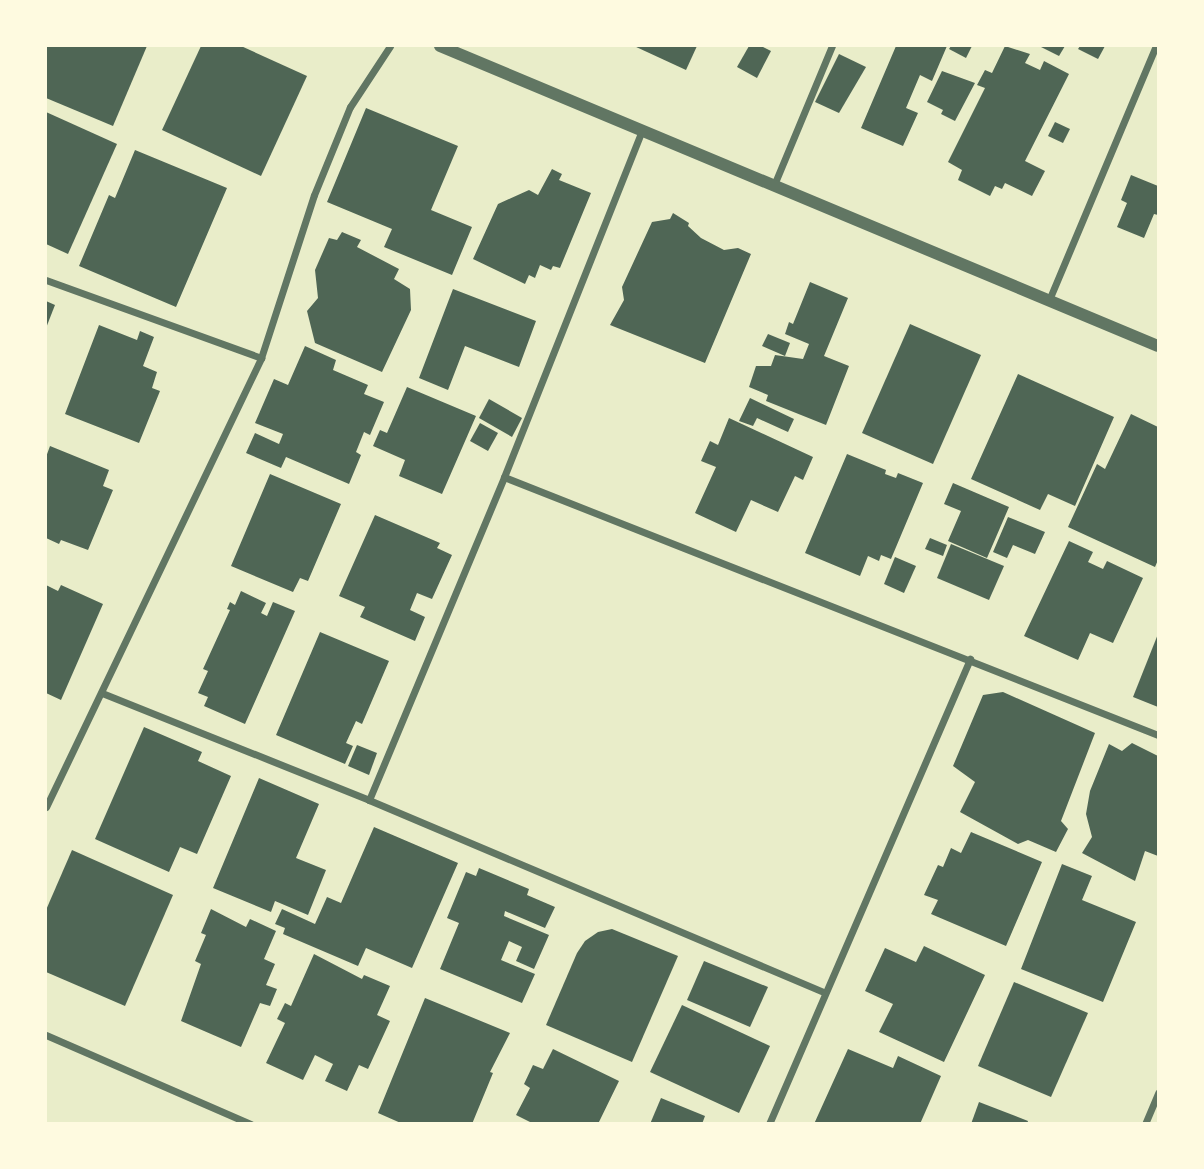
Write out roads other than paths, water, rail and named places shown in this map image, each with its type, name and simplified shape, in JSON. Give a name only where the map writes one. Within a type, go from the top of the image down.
[{"type":"street","points":[[46,807],[261,358],[319,183],[351,107],[390,46]]},
{"type":"street","points":[[440,46],[455,49],[1158,346]]},
{"type":"street","points":[[774,185],[832,46]]},
{"type":"street","points":[[1049,300],[1156,46]]},
{"type":"street","points":[[369,800],[504,477],[642,130]]},
{"type":"street","points":[[46,280],[261,358]]},
{"type":"street","points":[[504,477],[1158,735]]},
{"type":"street","points":[[769,1124],[970,659]]},
{"type":"street","points":[[102,693],[369,800],[825,993]]},
{"type":"street","points":[[46,1035],[251,1124]]},
{"type":"street","points":[[1145,1124],[1158,1093]]}]
